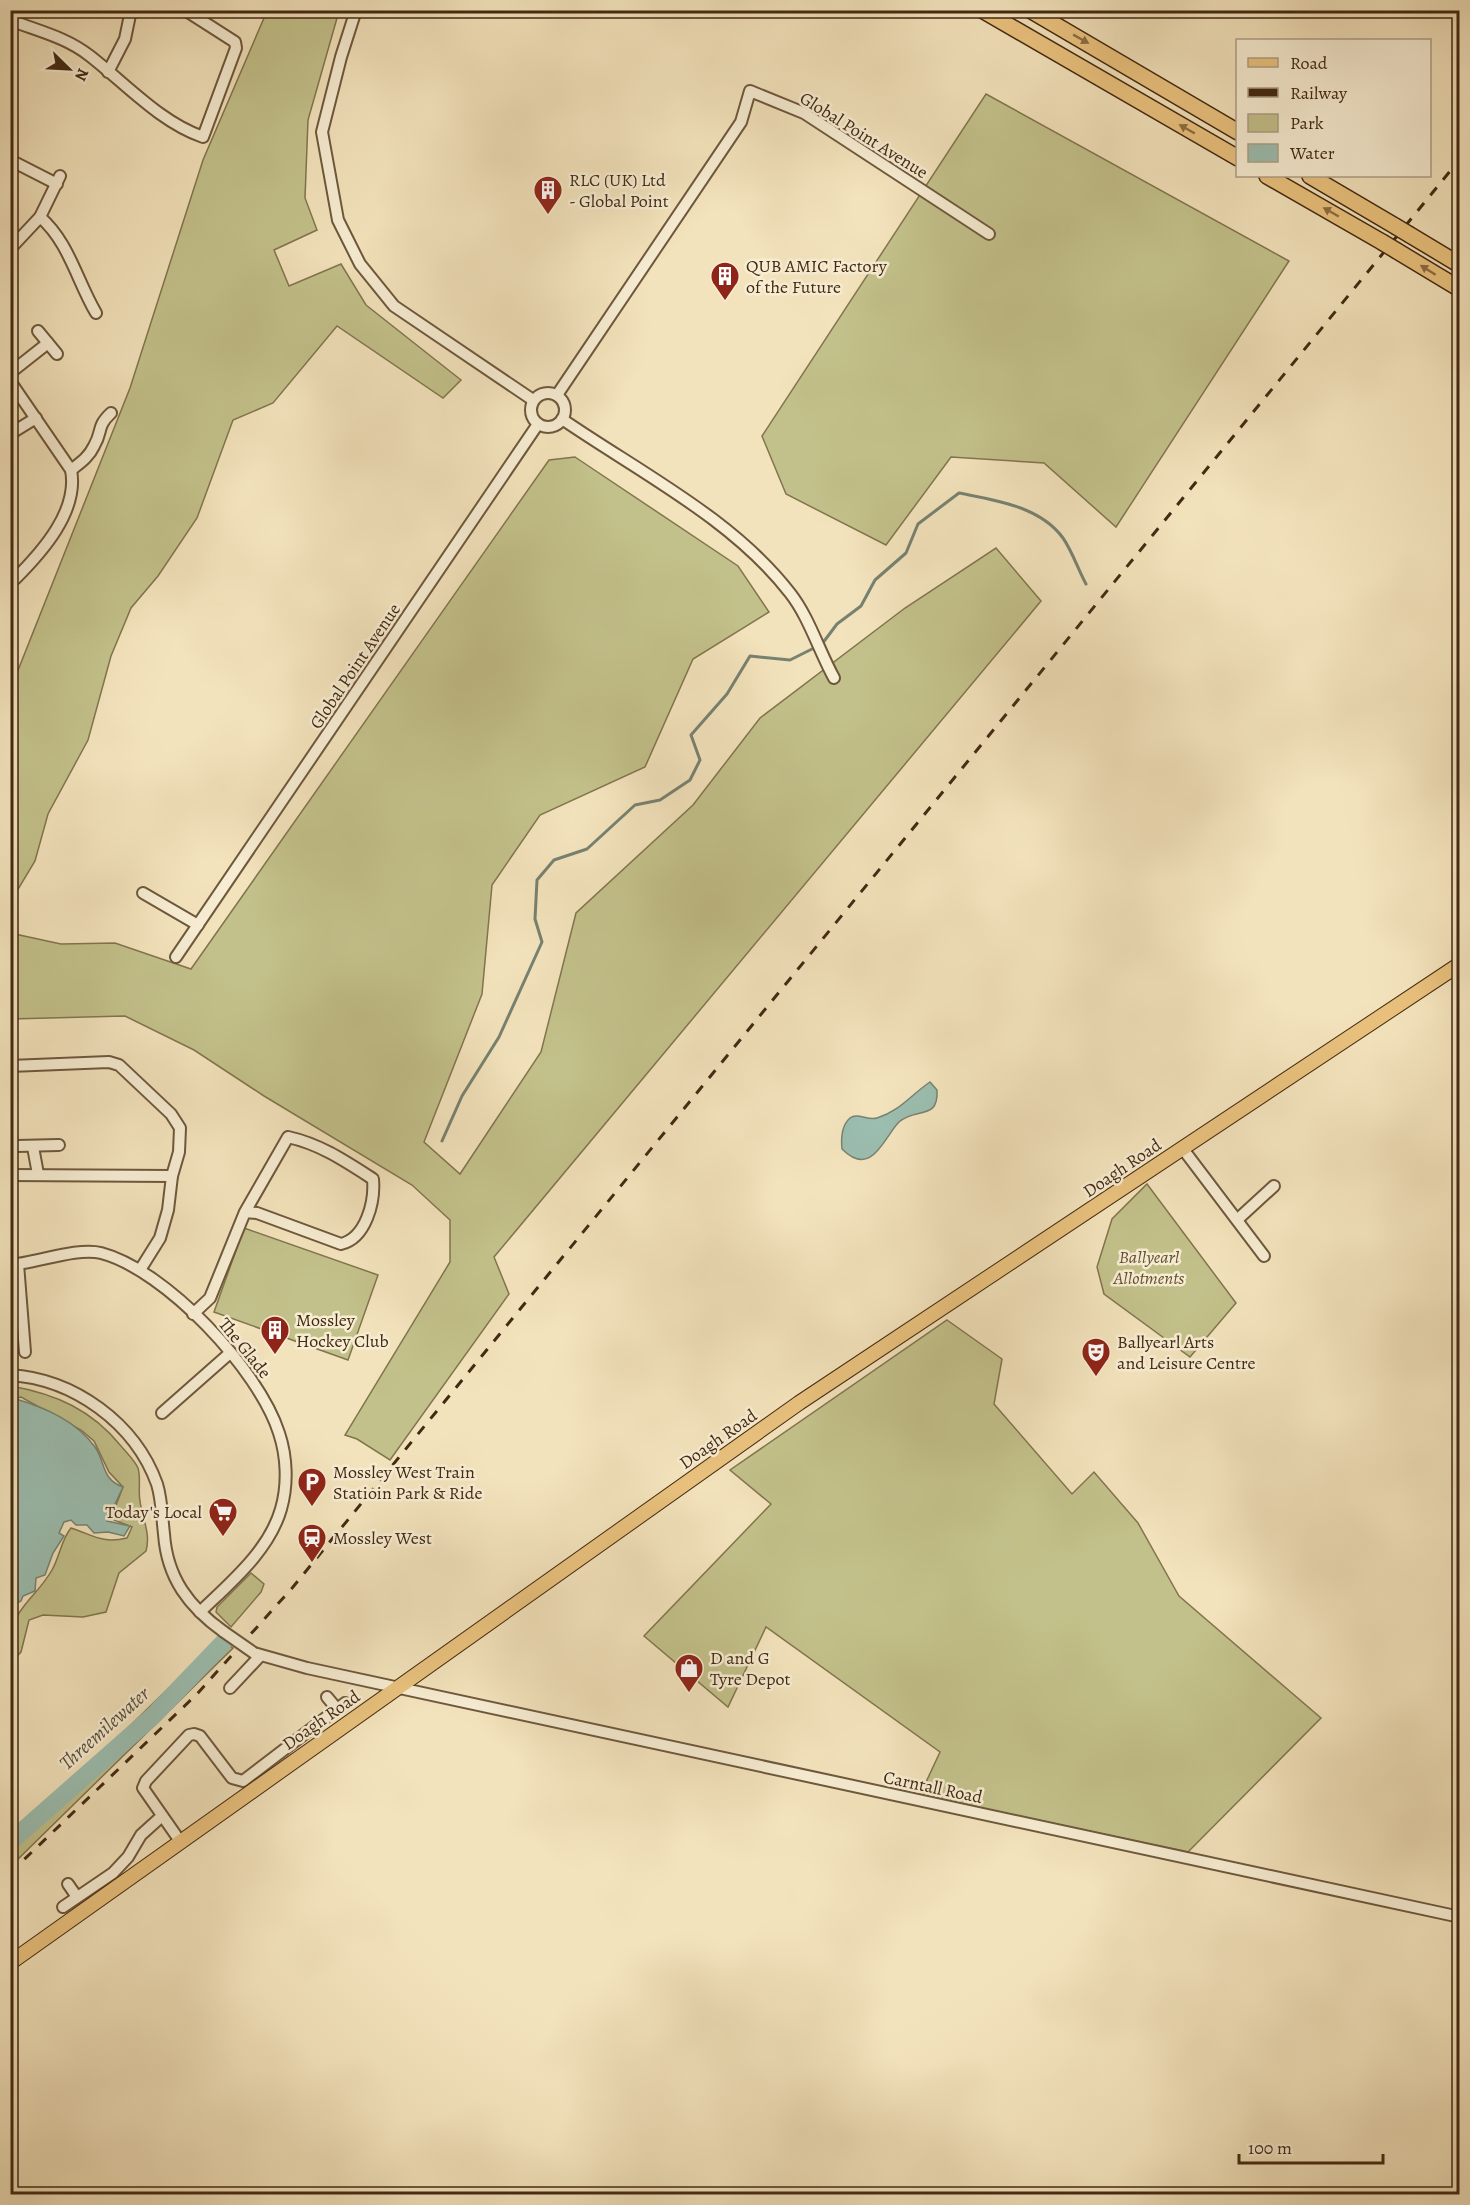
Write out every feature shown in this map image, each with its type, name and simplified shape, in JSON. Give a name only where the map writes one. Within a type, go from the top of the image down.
[{"type":"highway","points":[[982,10],[1236,157]]},
{"type":"highway","points":[[1030,10],[1236,131]]},
{"type":"highway","points":[[1269,177],[1460,290]]},
{"type":"highway","points":[[1312,177],[1460,265]]},
{"type":"main road","name":"Doagh Road","points":[[10,1963],[790,1409],[1460,964]]},
{"type":"street","points":[[108,72],[125,39],[131,10]]},
{"type":"street","points":[[10,20],[64,40],[90,56],[181,129],[203,137],[236,48],[235,42],[185,10]]},
{"type":"street","points":[[356,10],[340,57],[322,132],[338,220],[360,264],[394,306],[533,400]]},
{"type":"street","name":"Global Point Avenue","points":[[557,395],[741,122],[750,91],[804,113],[989,234]]},
{"type":"street","points":[[10,160],[59,180],[40,217],[10,249]]},
{"type":"street","points":[[40,217],[62,240],[82,290],[96,313]]},
{"type":"street","points":[[38,331],[57,354]]},
{"type":"street","points":[[10,373],[48,343]]},
{"type":"street","points":[[10,381],[71,470],[74,484],[68,507],[54,532],[32,563],[15,579]]},
{"type":"street","points":[[544,393],[557,395],[565,409],[562,419],[551,427],[538,424],[532,415],[533,400],[544,393]]},
{"type":"street","points":[[71,470],[88,456],[98,438],[100,423],[111,413]]},
{"type":"street","points":[[10,434],[36,418]]},
{"type":"street","points":[[562,419],[727,530],[764,562],[792,595],[834,678]]},
{"type":"street","name":"Global Point Avenue","points":[[176,957],[538,424]]},
{"type":"street","points":[[142,893],[198,925]]},
{"type":"street","points":[[10,1066],[109,1062],[119,1065],[171,1114],[180,1128],[179,1152],[160,1239],[140,1270]]},
{"type":"street","points":[[194,1314],[210,1298],[245,1212],[288,1137],[309,1142],[336,1155],[373,1179],[374,1193],[361,1232],[354,1241],[342,1244],[332,1242],[257,1213],[245,1212]]},
{"type":"street","points":[[17,1146],[59,1146]]},
{"type":"street","points":[[33,1147],[38,1174]]},
{"type":"street","points":[[1183,1149],[1264,1256]]},
{"type":"street","points":[[10,1174],[172,1176]]},
{"type":"street","points":[[1238,1219],[1274,1186]]},
{"type":"street","name":"The Glade","points":[[14,1264],[98,1252],[140,1270],[194,1314],[254,1383],[279,1432],[285,1461],[286,1488],[280,1512],[268,1538],[241,1571],[200,1612]]},
{"type":"street","points":[[14,1264],[25,1352]]},
{"type":"street","points":[[162,1413],[230,1353]]},
{"type":"street","points":[[10,1375],[50,1381],[77,1393],[101,1409],[130,1438],[156,1484],[171,1573],[183,1593],[200,1612],[224,1632],[257,1654],[230,1689]]},
{"type":"street","name":"Carntall Road","points":[[257,1654],[1460,1917]]},
{"type":"street","points":[[180,1841],[143,1788],[146,1781],[189,1735],[200,1736],[232,1778],[243,1781],[341,1706],[327,1697]]},
{"type":"street","points":[[63,1907],[113,1872],[128,1857],[141,1835],[162,1816]]},
{"type":"street","points":[[68,1884],[77,1898]]},
{"type":"green space","points":[[267,11],[339,11],[308,120],[305,198],[317,230],[274,250],[289,286],[341,264],[366,305],[461,380],[443,398],[337,326],[273,403],[233,420],[197,518],[158,576],[131,608],[111,656],[88,740],[48,814],[35,861],[11,901],[11,688],[130,388],[203,160]]},
{"type":"green space","points":[[986,94],[1289,261],[1116,527],[1044,463],[951,457],[886,545],[786,494],[762,436]]},
{"type":"green space","points":[[575,457],[738,566],[769,612],[693,659],[645,767],[540,815],[492,885],[482,994],[424,1142],[460,1174],[541,1052],[576,913],[693,805],[760,718],[905,608],[996,548],[1041,601],[494,1257],[509,1294],[390,1460],[357,1439],[345,1435],[450,1262],[450,1220],[412,1185],[264,1096],[194,1050],[125,1016],[11,1019],[10,933],[61,944],[115,943],[191,969],[549,460]]},
{"type":"green space","name":"Ballyearl Allotments","points":[[1147,1184],[1236,1303],[1190,1357],[1104,1294],[1097,1267],[1112,1219]]},
{"type":"green space","points":[[244,1228],[378,1275],[348,1360],[214,1312]]},
{"type":"green space","points":[[947,1320],[1002,1359],[994,1404],[1072,1494],[1094,1472],[1138,1523],[1179,1596],[1321,1718],[1188,1852],[920,1795],[940,1752],[766,1627],[728,1707],[644,1636],[771,1504],[730,1470]]},
{"type":"green space","points":[[11,1386],[58,1399],[85,1413],[110,1433],[138,1468],[139,1497],[147,1532],[146,1551],[119,1573],[106,1612],[83,1617],[43,1615],[29,1620],[21,1652],[12,1661],[10,1643],[14,1621],[46,1580],[71,1528],[98,1538],[118,1540],[127,1538],[132,1527],[114,1520],[113,1513],[123,1487],[109,1472],[94,1441],[81,1430],[21,1397],[11,1399]]},
{"type":"green space","points":[[251,1573],[264,1584],[261,1592],[231,1627],[216,1612],[217,1607]]},
{"type":"green space","points":[[219,1639],[233,1648],[11,1866],[11,1842]]},
{"type":"water","points":[[930,1082],[937,1090],[937,1100],[934,1106],[930,1110],[912,1115],[899,1122],[869,1158],[861,1160],[852,1157],[842,1149],[844,1128],[850,1118],[856,1116],[874,1119],[885,1115],[899,1107]]},
{"type":"water","points":[[16,1399],[60,1417],[87,1438],[95,1447],[107,1475],[123,1487],[107,1521],[130,1526],[124,1536],[108,1532],[94,1533],[87,1525],[76,1525],[71,1520],[64,1522],[59,1533],[64,1536],[53,1553],[45,1575],[36,1578],[35,1591],[23,1596],[21,1601],[15,1604],[15,1614],[11,1618],[10,1405]]},
{"type":"waterway","points":[[822,644],[837,624],[861,606],[875,580],[906,553],[918,524],[959,493],[1016,506],[1042,518],[1063,538],[1086,584]]},
{"type":"waterway","points":[[442,1141],[462,1096],[499,1037],[542,942],[535,919],[537,880],[554,860],[587,849],[635,805],[660,800],[690,780],[700,760],[691,735],[727,694],[750,656],[790,660],[816,647]]},
{"type":"waterway","name":"Threemilewater","points":[[10,1842],[153,1716],[223,1643]]},
{"type":"railway","points":[[10,1873],[197,1694],[293,1587],[1460,159]]},
{"type":"place","name":"RLC (UK) Ltd - Global Point","points":[[548,216]]},
{"type":"place","name":"QUB AMIC Factory of the Future","points":[[725,302]]},
{"type":"place","name":"Mossley Hockey Club","points":[[275,1356]]},
{"type":"place","name":"Ballyearl Arts and Leisure Centre","points":[[1096,1378]]},
{"type":"place","name":"Mossley West Train Statioin Park & Ride","points":[[312,1508]]},
{"type":"place","name":"Today's Local","points":[[223,1538]]},
{"type":"place","name":"Mossley West","points":[[312,1564]]},
{"type":"place","name":"D and G Tyre Depot","points":[[689,1694]]}]
